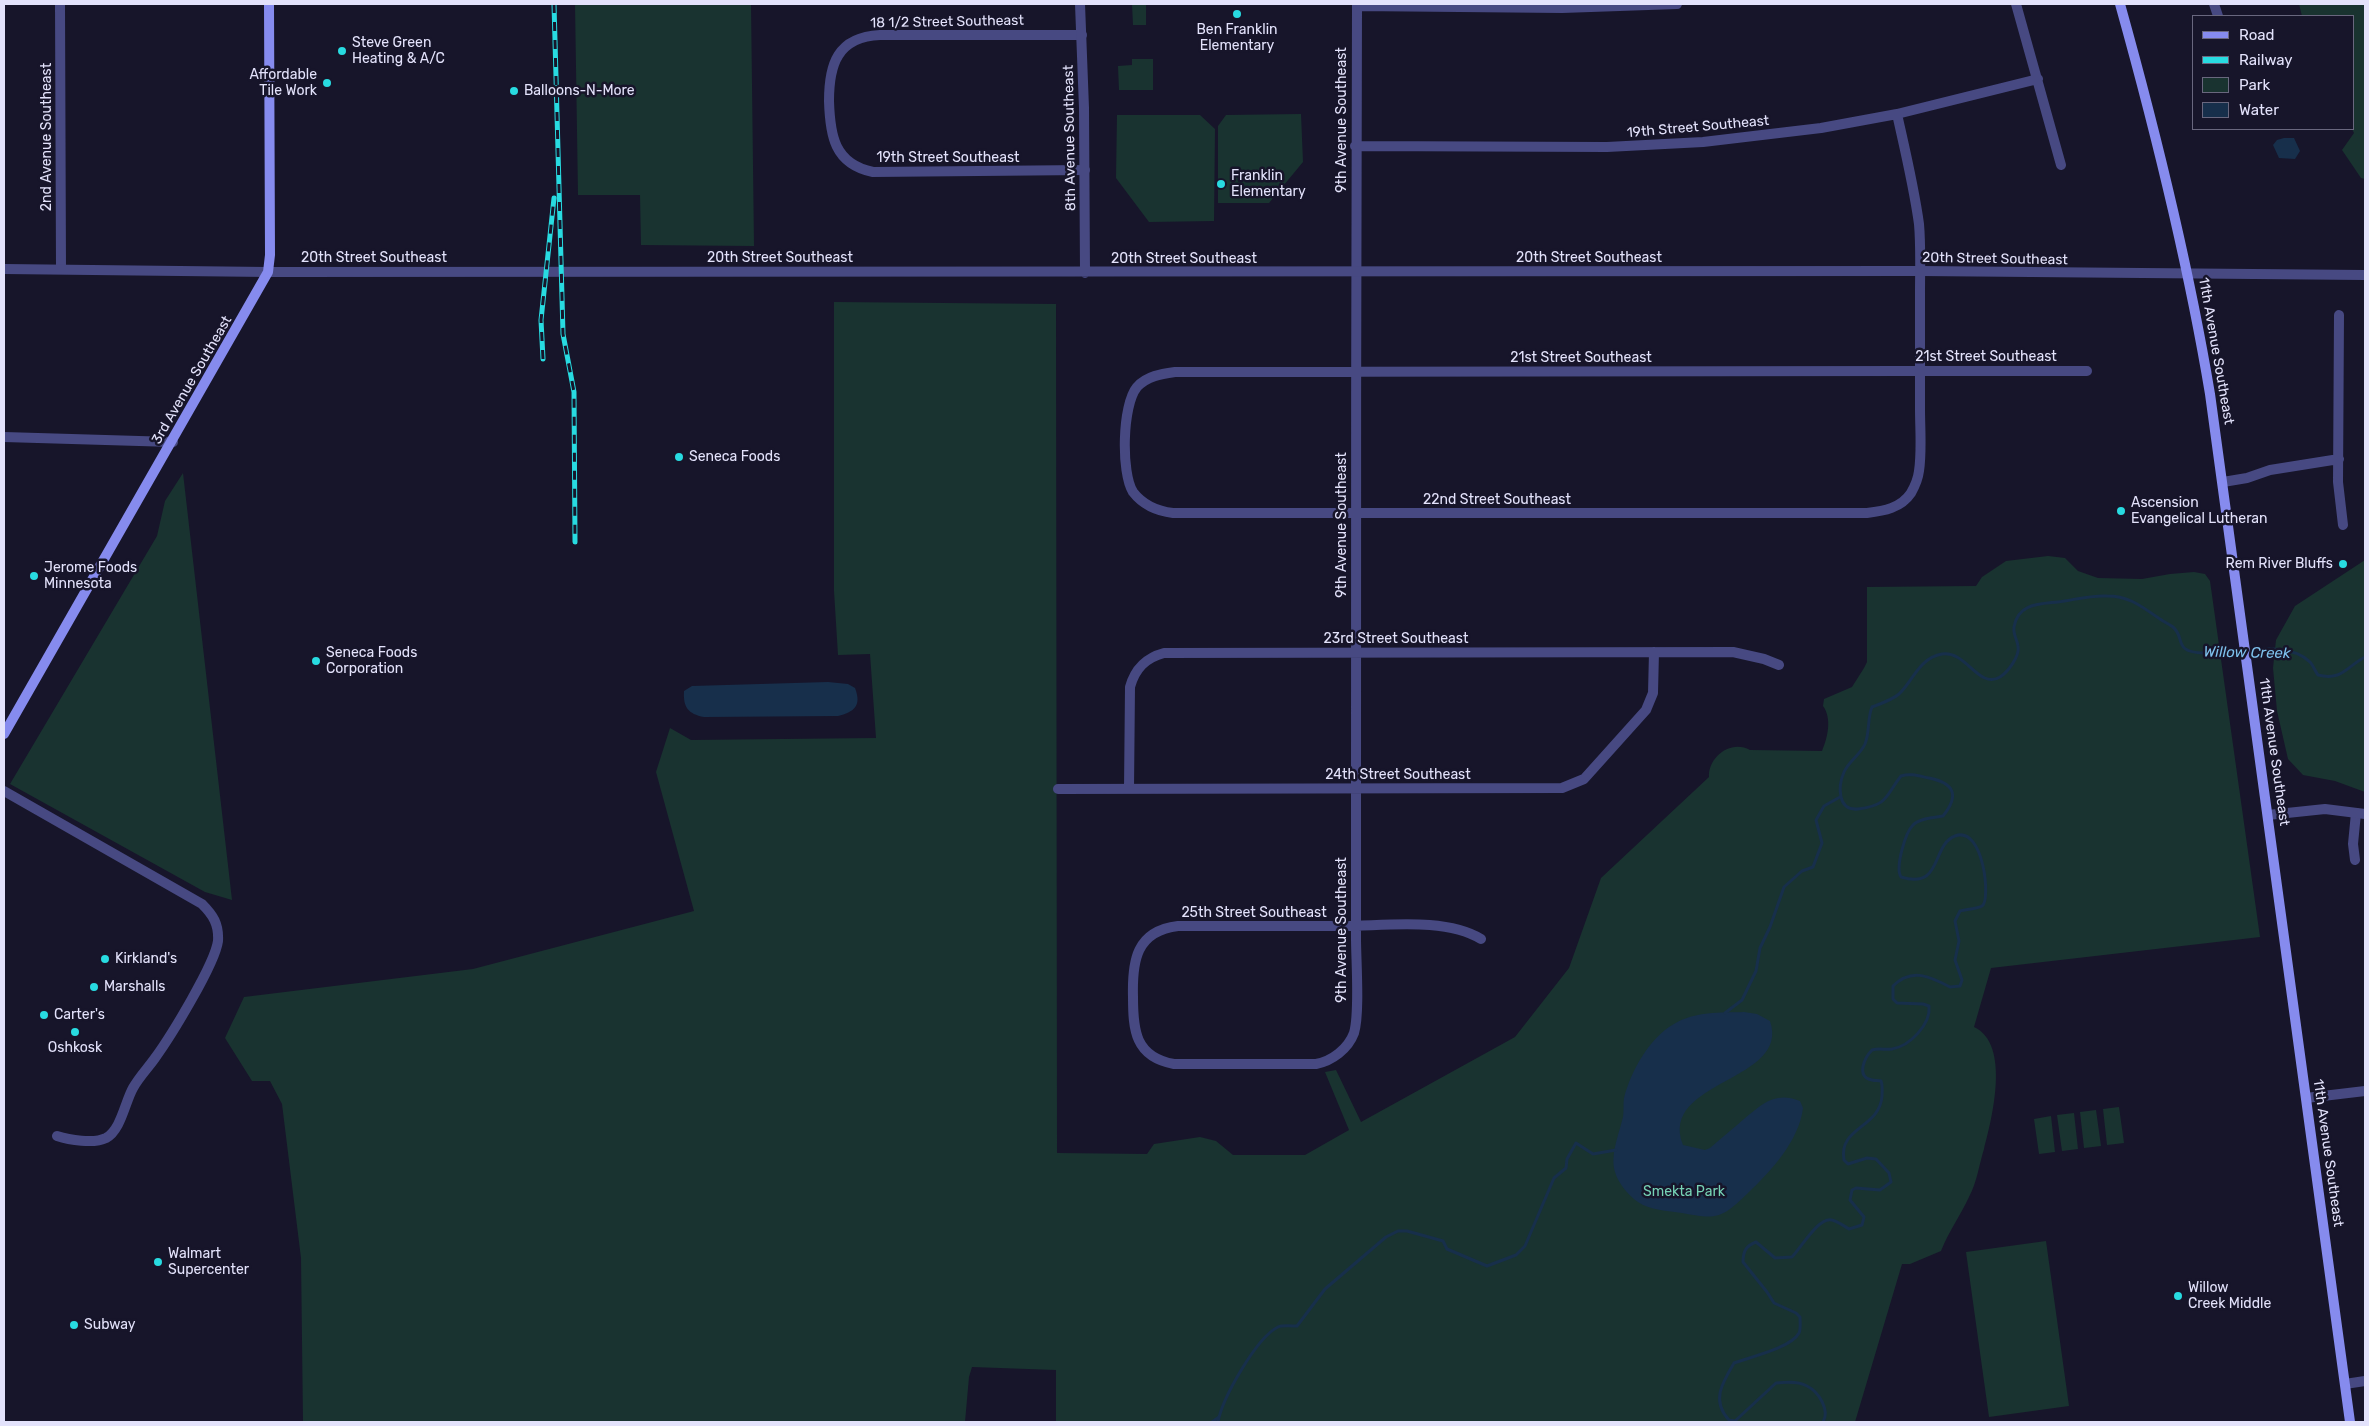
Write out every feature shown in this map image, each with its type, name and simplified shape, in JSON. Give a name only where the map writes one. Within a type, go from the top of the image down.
[{"type":"main road","name":"3rd Avenue Southeast","points":[[4,734],[173,442],[268,272],[270,255],[269,4]]},
{"type":"main road","name":"11th Avenue Southeast","points":[[2120,4],[2163,160],[2189,274],[2223,482],[2350,1422]]},
{"type":"street","name":"2nd Avenue Southeast","points":[[60,4],[61,269]]},
{"type":"street","name":"8th Avenue Southeast","points":[[1080,4],[1085,170],[1085,273]]},
{"type":"street","points":[[1357,5],[1562,8],[1677,4]]},
{"type":"street","points":[[2016,4],[2061,165]]},
{"type":"street","name":"9th Avenue Southeast","points":[[1347,1045],[1355,1025],[1356,926],[1355,146],[1357,5]]},
{"type":"street","name":"18 1/2 Street Southeast","points":[[829,102],[832,65],[845,47],[862,37],[880,35],[1082,35]]},
{"type":"street","name":"19th Street Southeast","points":[[1355,146],[1656,146],[1821,128],[1898,114],[2038,78]]},
{"type":"street","name":"19th Street Southeast","points":[[829,102],[830,128],[838,149],[850,162],[870,172],[1085,170]]},
{"type":"street","points":[[1898,114],[1919,225],[1920,371]]},
{"type":"street","name":"20th Street Southeast","points":[[4,269],[268,272],[1920,272],[2365,275]]},
{"type":"street","points":[[2339,315],[2338,482],[2343,524]]},
{"type":"street","name":"22nd Street Southeast","points":[[1126,442],[1128,477],[1132,490],[1142,502],[1161,511],[1355,514],[1868,513],[1890,510],[1906,499],[1917,480],[1920,464],[1920,371]]},
{"type":"street","name":"21st Street Southeast","points":[[1126,442],[1129,402],[1138,386],[1153,376],[1175,372],[2087,371]]},
{"type":"street","points":[[4,437],[173,442]]},
{"type":"street","points":[[2223,482],[2247,478],[2270,470],[2339,459]]},
{"type":"street","name":"23rd Street Southeast","points":[[1129,789],[1130,687],[1134,674],[1148,659],[1172,652],[1733,652],[1764,659],[1779,666]]},
{"type":"street","name":"24th Street Southeast","points":[[1058,789],[1552,788],[1578,783],[1589,774],[1646,710],[1653,693],[1654,652]]},
{"type":"street","points":[[4,791],[202,904],[213,914],[218,928],[218,942],[213,960],[155,1058],[133,1088],[114,1129],[106,1138],[96,1140],[56,1136]]},
{"type":"street","points":[[2268,815],[2325,810],[2361,813],[2353,844],[2355,860]]},
{"type":"street","name":"25th Street Southeast","points":[[1347,1045],[1328,1060],[1316,1064],[1164,1062],[1147,1052],[1138,1039],[1133,1022],[1133,970],[1137,953],[1147,939],[1161,930],[1178,926],[1444,926],[1466,931],[1481,939]]},
{"type":"street","points":[[2306,1098],[2365,1091]]},
{"type":"street","points":[[2346,1384],[2365,1381]]},
{"type":"green space","points":[[575,4],[751,4],[754,246],[641,245],[640,195],[578,195]]},
{"type":"green space","points":[[1132,4],[1146,4],[1146,25],[1133,25]]},
{"type":"green space","points":[[2299,4],[2365,4],[2365,179],[2361,178],[2342,150],[2354,133],[2354,15],[2302,15]]},
{"type":"green space","points":[[1132,59],[1153,59],[1153,90],[1119,90],[1118,66],[1132,65]]},
{"type":"green space","points":[[1301,114],[1303,162],[1269,203],[1218,203],[1218,126],[1226,115]]},
{"type":"green space","points":[[1117,115],[1200,115],[1215,129],[1214,221],[1149,222],[1116,178]]},
{"type":"green space","name":"Smekta Park","points":[[834,302],[1056,304],[1057,1153],[1147,1154],[1154,1144],[1200,1137],[1216,1141],[1233,1155],[1305,1155],[1349,1130],[1325,1072],[1336,1070],[1361,1122],[1515,1037],[1569,968],[1601,878],[1709,777],[1712,763],[1722,752],[1728,748],[1735,747],[1743,747],[1750,750],[1822,751],[1828,728],[1826,711],[1823,706],[1824,699],[1852,687],[1867,662],[1867,587],[1976,586],[1982,577],[2006,561],[2048,556],[2065,558],[2078,571],[2098,578],[2142,579],[2194,572],[2205,574],[2210,581],[2260,937],[1991,968],[1974,1027],[1985,1036],[1992,1049],[1996,1065],[1996,1083],[1991,1120],[1976,1179],[1972,1191],[1941,1251],[1910,1264],[1902,1264],[1855,1422],[1056,1422],[1056,1370],[972,1367],[969,1377],[965,1422],[303,1422],[301,1258],[282,1104],[270,1081],[252,1081],[225,1038],[244,997],[473,969],[694,911],[656,772],[670,728],[691,740],[876,738],[870,654],[838,655],[834,591]]},
{"type":"green space","points":[[183,473],[232,900],[205,892],[10,784],[157,536],[165,501]]},
{"type":"green space","points":[[2365,560],[2365,792],[2335,781],[2303,775],[2288,759],[2277,711],[2273,668],[2276,640],[2295,606]]},
{"type":"green space","points":[[2119,1107],[2124,1143],[2107,1145],[2103,1109]]},
{"type":"green space","points":[[2096,1110],[2101,1146],[2084,1148],[2080,1112]]},
{"type":"green space","points":[[2074,1113],[2078,1149],[2062,1151],[2057,1115]]},
{"type":"green space","points":[[2051,1116],[2055,1152],[2039,1154],[2034,1119]]},
{"type":"green space","points":[[2046,1241],[2069,1406],[1989,1417],[1966,1252]]},
{"type":"water","points":[[2294,138],[2300,151],[2295,159],[2279,158],[2273,145],[2277,140]]},
{"type":"water","points":[[828,682],[848,684],[855,688],[858,699],[857,704],[852,710],[838,716],[704,717],[690,712],[684,701],[684,691],[692,686]]},
{"type":"water","points":[[1744,1012],[1757,1014],[1770,1021],[1771,1041],[1762,1057],[1745,1070],[1705,1093],[1689,1107],[1680,1124],[1683,1145],[1705,1150],[1710,1148],[1763,1104],[1783,1097],[1800,1101],[1803,1108],[1796,1132],[1790,1144],[1783,1155],[1757,1184],[1732,1208],[1719,1215],[1694,1215],[1659,1210],[1642,1205],[1621,1185],[1616,1176],[1614,1165],[1616,1145],[1623,1117],[1624,1098],[1636,1066],[1649,1046],[1665,1030],[1682,1020],[1699,1015]]},
{"type":"waterway","name":"Willow Creek","points":[[1823,1422],[1825,1412],[1822,1402],[1816,1392],[1803,1384],[1776,1383],[1735,1421],[1729,1420],[1720,1406],[1722,1385],[1734,1363],[1779,1348],[1795,1338],[1800,1330],[1800,1317],[1796,1313],[1774,1303],[1743,1262],[1744,1252],[1747,1247],[1756,1242],[1775,1258],[1792,1257],[1810,1234],[1827,1220],[1832,1220],[1849,1229],[1862,1225],[1864,1217],[1850,1200],[1852,1190],[1856,1188],[1880,1190],[1891,1182],[1889,1173],[1876,1159],[1867,1158],[1848,1164],[1844,1160],[1844,1149],[1847,1141],[1868,1122],[1880,1107],[1882,1096],[1881,1081],[1872,1080],[1864,1075],[1864,1062],[1872,1050],[1892,1049],[1906,1044],[1918,1033],[1927,1020],[1929,1006],[1897,1003],[1893,999],[1893,986],[1900,980],[1914,975],[1929,977],[1950,987],[1960,986],[1962,980],[1955,960],[1959,941],[1955,921],[1960,911],[1982,906],[1985,901],[1986,891],[1983,865],[1979,852],[1973,842],[1965,836],[1955,836],[1948,841],[1942,848],[1935,865],[1924,877],[1914,879],[1901,877],[1899,873],[1900,859],[1910,829],[1919,821],[1943,816],[1952,802],[1952,791],[1944,783],[1918,776],[1905,775],[1901,776],[1885,798],[1876,805],[1851,809],[1843,802],[1840,790],[1842,778],[1846,768],[1865,744],[1872,707],[1886,702],[1899,694],[1922,665],[1934,656],[1942,654],[1951,654],[1985,678],[1992,680],[2000,677],[2010,668],[2017,654],[2018,646],[2014,627],[2020,613],[2037,604],[2094,596],[2115,596],[2135,603],[2173,627],[2177,631],[2181,644],[2187,650],[2194,652],[2216,653],[2259,649],[2287,651],[2300,655],[2310,662],[2318,675],[2326,676],[2338,675],[2365,657]]},
{"type":"waterway","points":[[1725,1013],[1742,1000],[1756,971],[1760,948],[1770,927],[1784,887],[1802,871],[1813,867],[1822,843],[1816,820],[1824,806],[1840,797]]},
{"type":"waterway","points":[[1218,1422],[1226,1399],[1241,1370],[1269,1333],[1278,1327],[1297,1326],[1325,1289],[1386,1237],[1398,1231],[1407,1231],[1443,1241],[1447,1249],[1487,1266],[1516,1255],[1525,1246],[1554,1178],[1566,1168],[1567,1159],[1576,1143],[1593,1154],[1616,1150]]},
{"type":"waterway","points":[[1212,1422],[1219,1417]]},
{"type":"railway","points":[[554,4],[563,334],[574,392],[575,542]]},
{"type":"railway","points":[[543,359],[541,320],[554,198]]},
{"type":"place","name":"Ben Franklin Elementary","points":[[1237,14]]},
{"type":"place","name":"Steve Green Heating & A/C","points":[[342,51]]},
{"type":"place","name":"Affordable Tile Work","points":[[327,83]]},
{"type":"place","name":"Balloons-N-More","points":[[514,91]]},
{"type":"place","name":"Franklin Elementary","points":[[1221,184]]},
{"type":"place","name":"Seneca Foods","points":[[679,457]]},
{"type":"place","name":"Ascension Evangelical Lutheran","points":[[2121,511]]},
{"type":"place","name":"Rem River Bluffs","points":[[2343,564]]},
{"type":"place","name":"Jerome Foods Minnesota","points":[[34,576]]},
{"type":"place","name":"Seneca Foods Corporation","points":[[316,661]]},
{"type":"place","name":"Kirkland's","points":[[105,959]]},
{"type":"place","name":"Marshalls","points":[[94,987]]},
{"type":"place","name":"Carter's","points":[[44,1015]]},
{"type":"place","name":"Oshkosk","points":[[75,1032]]},
{"type":"place","name":"Walmart Supercenter","points":[[158,1262]]},
{"type":"place","name":"Willow Creek Middle","points":[[2178,1296]]},
{"type":"place","name":"Subway","points":[[74,1325]]}]
